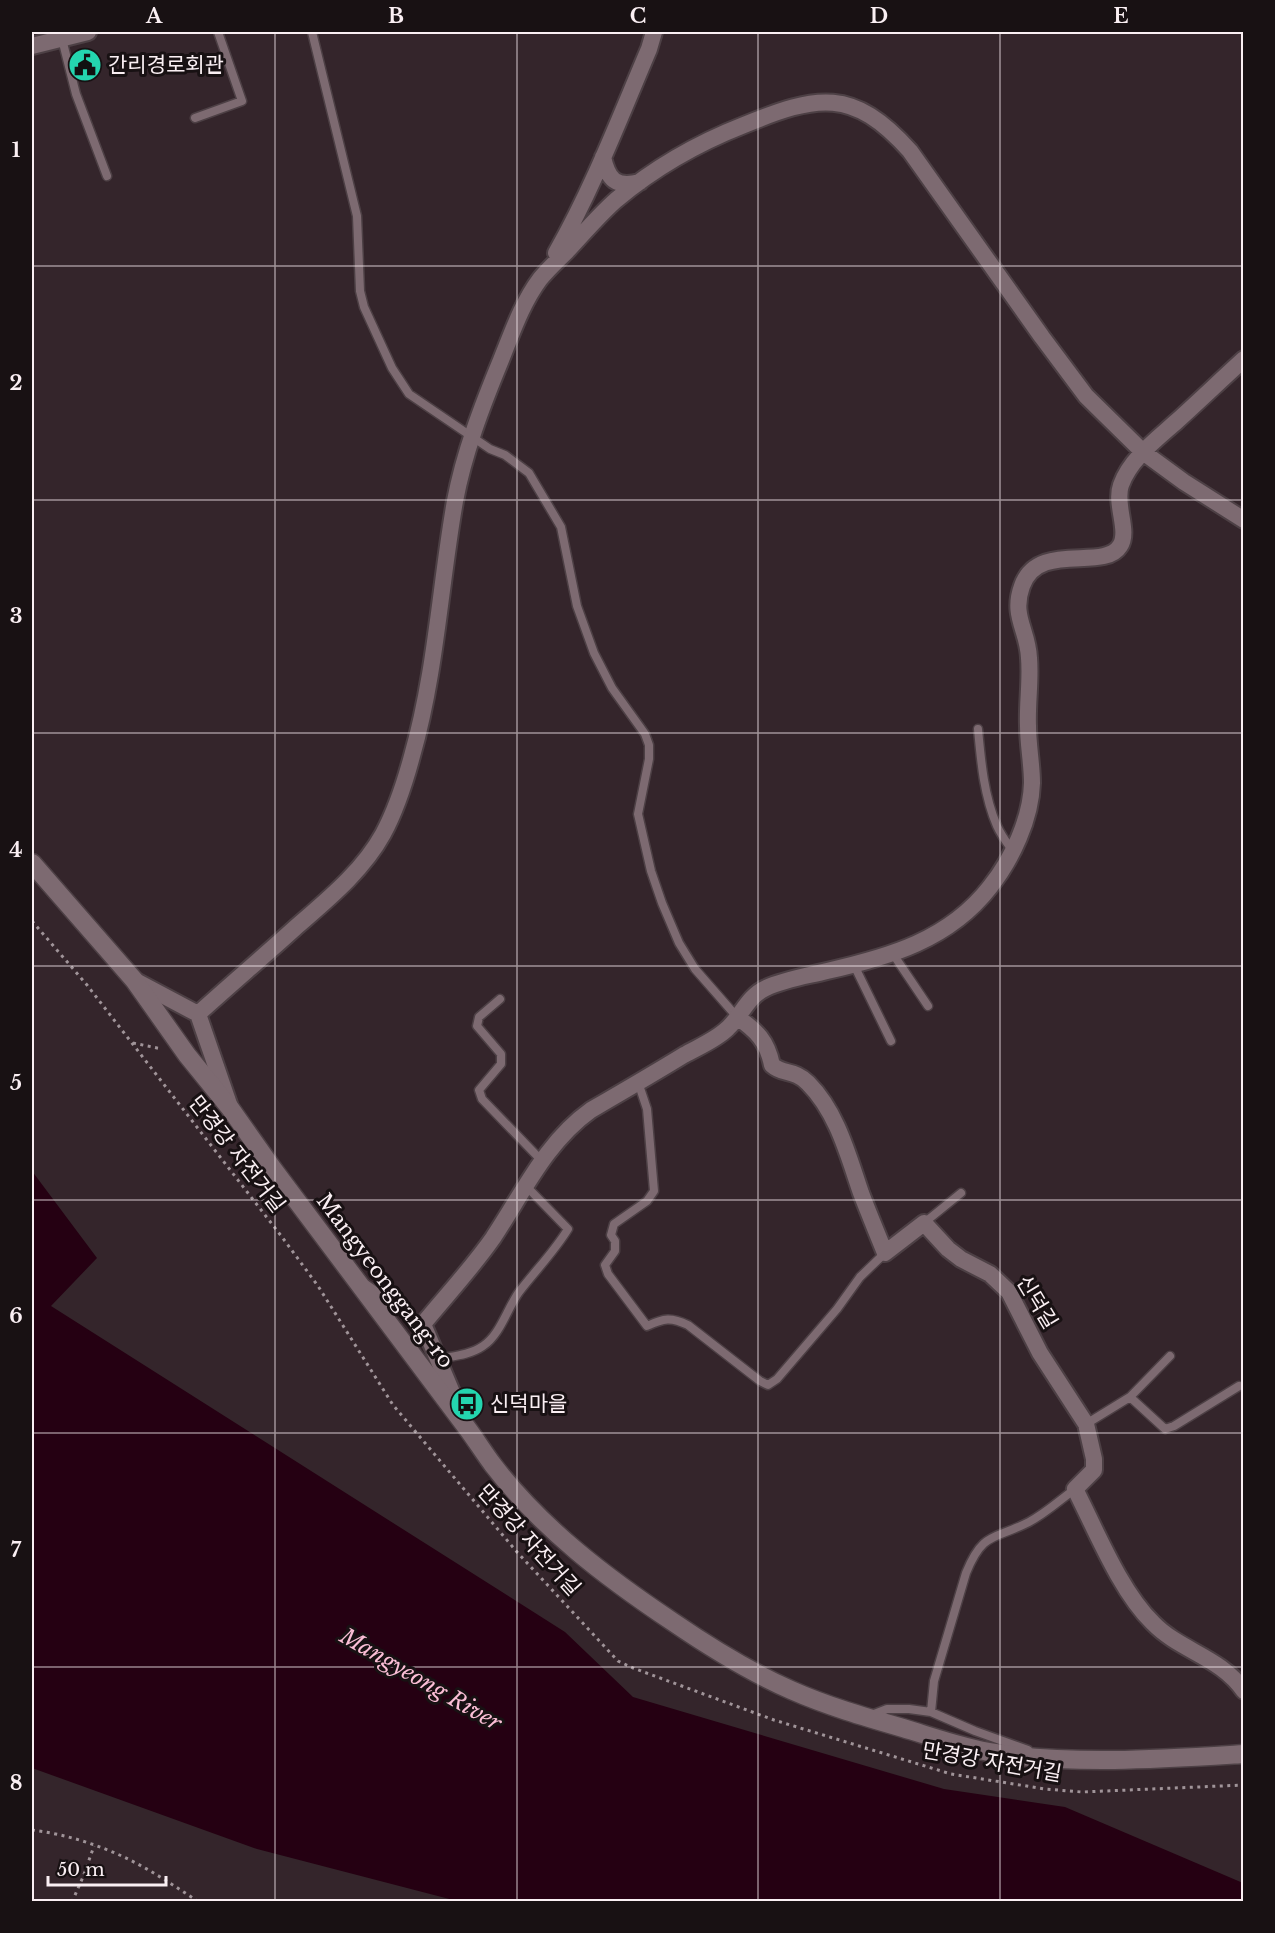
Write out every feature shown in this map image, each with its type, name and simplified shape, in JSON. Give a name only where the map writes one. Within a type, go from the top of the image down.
[{"type":"street","points":[[46,40],[88,32]]},
{"type":"street","points":[[198,1014],[351,878],[382,835],[407,774],[428,694],[455,500],[480,411],[519,317],[573,224],[650,49],[654,32]]},
{"type":"street","points":[[540,279],[616,200],[663,166],[712,139],[782,110],[823,101],[843,103],[858,108],[893,132],[910,152],[1072,377],[1104,414],[1143,452],[1184,482],[1244,520]]},
{"type":"street","points":[[603,157],[606,171],[616,182],[627,185],[641,182]]},
{"type":"street","points":[[467,1428],[423,1324],[492,1239],[542,1161],[574,1122],[728,1029],[752,998],[763,989],[910,948],[956,922],[989,889],[1013,850],[1029,804],[1032,783],[1028,723],[1029,657],[1027,643],[1019,621],[1018,605],[1026,574],[1035,566],[1047,561],[1111,555],[1120,546],[1123,536],[1118,497],[1121,484],[1129,471],[1143,452],[1244,359]]},
{"type":"street","name":"Mangyeonggang-ro","points":[[32,864],[134,980],[187,1055],[230,1108],[494,1465],[537,1514],[598,1569],[629,1592],[699,1640],[763,1677],[826,1704],[973,1748],[1015,1755],[1154,1760],[1244,1754]]},
{"type":"street","points":[[134,980],[198,1014],[230,1108]]},
{"type":"street","points":[[737,1017],[755,1029],[772,1065],[778,1070],[799,1075],[820,1097],[841,1136],[885,1253],[924,1223]]},
{"type":"street","name":"신덕길","points":[[924,1223],[948,1249],[990,1274],[1010,1292],[1040,1353],[1086,1424],[1094,1459],[1094,1470],[1075,1489]]},
{"type":"street","points":[[1075,1489],[1124,1585],[1151,1622],[1168,1637],[1215,1662],[1242,1685]]},
{"type":"lane","points":[[195,118],[242,101],[218,32]]},
{"type":"lane","points":[[312,32],[357,216],[360,291],[364,308],[392,368],[409,394],[490,449],[518,463],[529,473],[561,527],[577,606],[594,653],[612,688],[645,734],[649,745],[649,759],[638,814],[651,871],[662,903],[695,969],[737,1017]]},
{"type":"lane","points":[[46,40],[76,94],[107,176]]},
{"type":"lane","points":[[978,729],[989,801],[998,828],[1013,850]]},
{"type":"lane","points":[[893,954],[928,1006]]},
{"type":"lane","points":[[854,965],[891,1041]]},
{"type":"lane","points":[[500,999],[479,1017],[477,1026],[501,1054],[501,1064],[479,1090],[482,1099],[542,1161]]},
{"type":"lane","points":[[638,1082],[646,1109],[654,1191],[647,1201],[614,1224],[611,1235],[615,1241],[615,1251],[605,1265],[608,1274],[647,1326],[661,1319],[676,1319],[688,1325],[768,1385],[777,1379],[837,1309],[860,1277],[885,1253]]},
{"type":"lane","points":[[438,1359],[472,1352],[484,1346],[492,1338],[518,1293],[558,1246],[568,1229],[526,1186]]},
{"type":"lane","points":[[924,1223],[961,1193]]},
{"type":"lane","points":[[352,1274],[423,1324]]},
{"type":"lane","points":[[1086,1424],[1130,1397],[1170,1356]]},
{"type":"lane","points":[[1130,1397],[1165,1429],[1174,1426],[1239,1386]]},
{"type":"lane","points":[[931,1712],[934,1681],[972,1557],[981,1545],[993,1536],[1044,1513],[1075,1489]]},
{"type":"lane","points":[[866,1717],[887,1709],[931,1712],[975,1731],[1048,1757]]},
{"type":"path","name":"만경강 자전거길","points":[[32,921],[133,1043],[318,1286],[393,1405],[517,1552],[618,1660],[633,1668],[774,1720],[951,1774],[1045,1789],[1082,1792],[1244,1785]]},
{"type":"path","points":[[133,1043],[187,1055]]},
{"type":"path","points":[[32,1830],[50,1832],[130,1860],[199,1902]]},
{"type":"path","points":[[72,1902],[94,1846]]},
{"type":"water","name":"Mangyeong River","points":[[32,1171],[97,1258],[51,1306],[565,1632],[633,1697],[944,1789],[1065,1807],[1243,1883],[1243,1901],[457,1901],[257,1849],[32,1768]]},
{"type":"place","name":"간리경로회관","points":[[85,65]]},
{"type":"place","name":"신덕마을","points":[[467,1404]]}]
